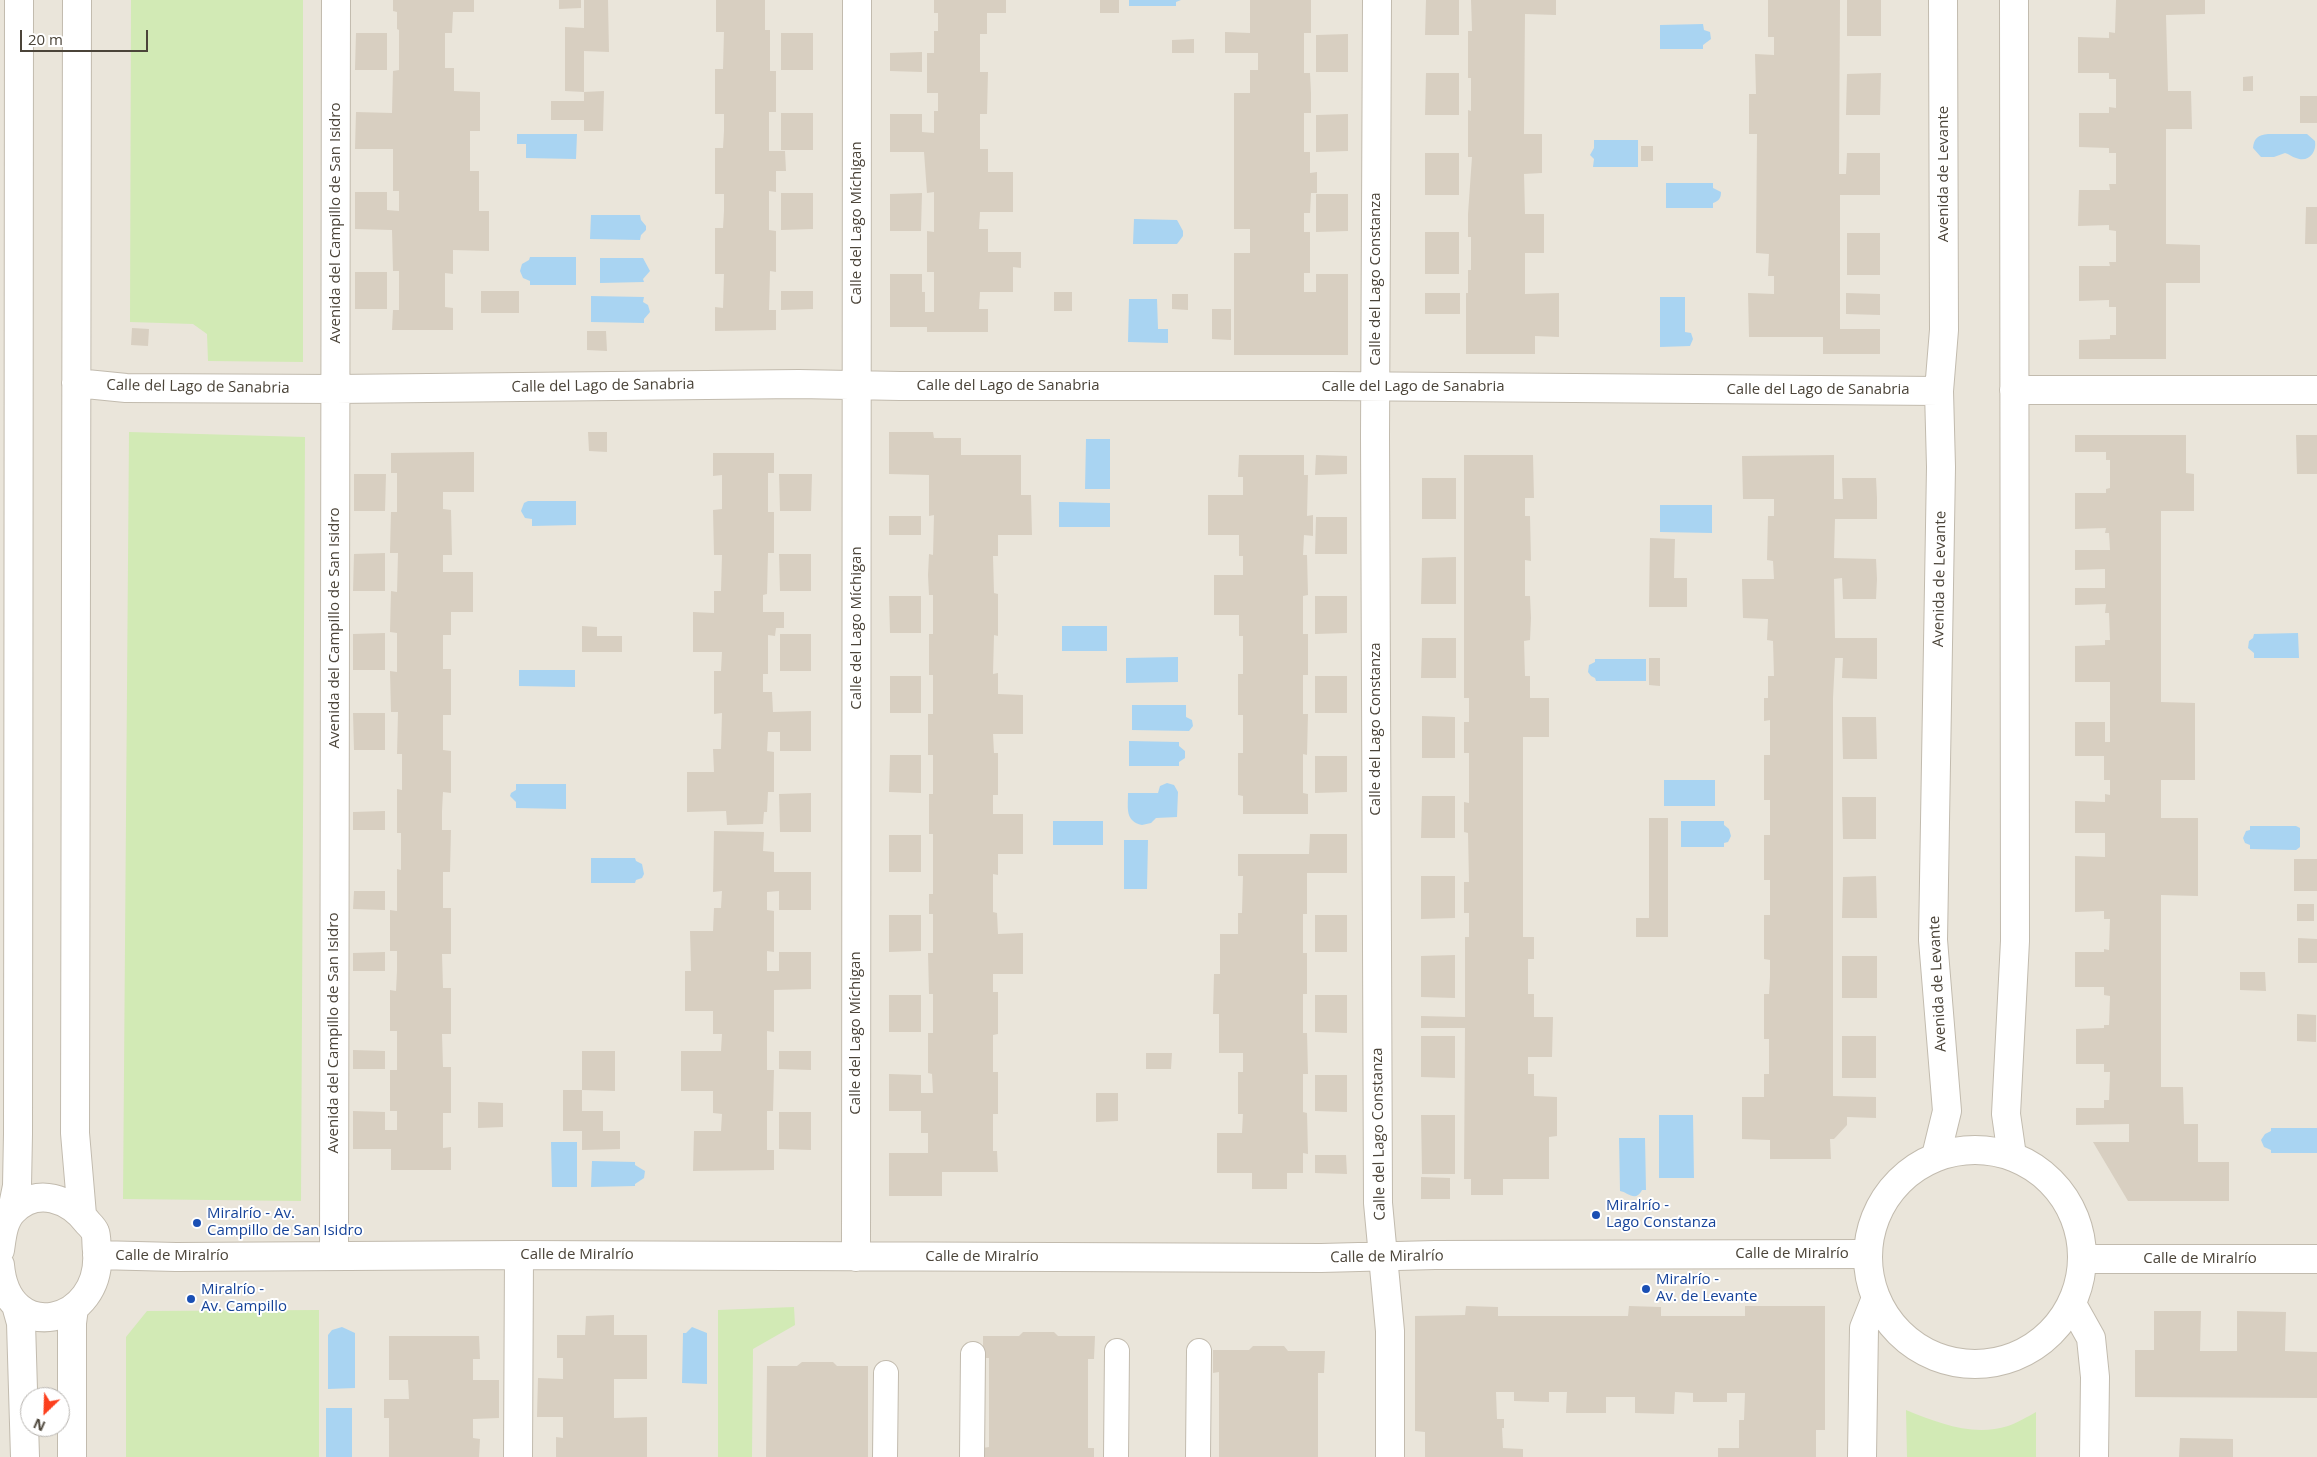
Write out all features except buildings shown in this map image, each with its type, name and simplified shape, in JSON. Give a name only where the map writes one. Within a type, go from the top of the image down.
[{"type":"street","points":[[0,1250],[3,1228],[12,1211],[17,1186],[18,1134],[9,642],[19,0]]},
{"type":"street","points":[[77,0],[75,1133],[82,1215]]},
{"type":"street","name":"Avenida del Campillo de San Isidro","points":[[334,1256],[336,0]]},
{"type":"street","name":"Calle del Lago Míchigan","points":[[856,1257],[858,0]]},
{"type":"street","name":"Calle del Lago Constanza","points":[[1377,0],[1378,1203],[1390,1331],[1390,1457]]},
{"type":"street","name":"Avenida de Levante","points":[[1936,1156],[1947,1111],[1933,940],[1942,467],[1939,390],[1944,330],[1943,0]]},
{"type":"street","points":[[2012,1156],[2006,1114],[2015,941],[2014,0]]},
{"type":"street","name":"Calle del Lago de Sanabria","points":[[76,383],[126,388],[336,389],[857,385],[1939,390]]},
{"type":"street","points":[[2014,390],[2317,390]]},
{"type":"street","points":[[1961,1150],[1988,1150],[2012,1156],[2036,1168],[2056,1186],[2071,1208],[2080,1232],[2083,1259],[2080,1282],[2072,1304],[2057,1327],[2037,1345],[2013,1358],[1986,1364],[1959,1363],[1932,1355],[1909,1342],[1890,1322],[1876,1298],[1870,1277],[1867,1254],[1870,1229],[1880,1206],[1895,1185],[1914,1168],[1936,1156],[1961,1150]]},
{"type":"street","points":[[12,1211],[30,1199],[48,1197],[69,1204],[82,1215],[95,1232],[97,1255],[96,1272],[87,1292],[74,1308],[58,1317],[37,1318],[16,1305]]},
{"type":"street","name":"Calle de Miralrío","points":[[97,1255],[176,1257],[519,1255],[1383,1257],[1867,1254]]},
{"type":"street","points":[[518,1457],[519,1255]]},
{"type":"street","name":"Calle de Miralrío","points":[[2083,1259],[2317,1259]]},
{"type":"street","points":[[0,1265],[1,1278],[16,1305],[21,1323],[25,1457]]},
{"type":"street","points":[[1862,1457],[1864,1328],[1876,1298]]},
{"type":"street","points":[[2072,1304],[2091,1338],[2096,1377],[2094,1457]]},
{"type":"street","points":[[72,1457],[72,1323],[74,1308]]},
{"type":"lane","points":[[1116,1457],[1117,1351]]},
{"type":"lane","points":[[1198,1457],[1200,1351]]},
{"type":"lane","points":[[972,1457],[973,1354]]},
{"type":"lane","points":[[886,1373],[886,1457]]},
{"type":"shaded area","points":[[0,0],[2317,0],[2317,1457],[0,1457]]},
{"type":"green space","points":[[131,0],[303,0],[303,362],[208,361],[207,334],[193,324],[130,322]]},
{"type":"green space","points":[[129,432],[305,437],[301,1201],[123,1199]]},
{"type":"green space","points":[[794,1307],[795,1325],[753,1349],[752,1457],[718,1457],[718,1310]]},
{"type":"green space","points":[[319,1310],[319,1457],[126,1457],[126,1337],[147,1311]]},
{"type":"green space","points":[[1906,1410],[1943,1424],[1982,1430],[2008,1426],[2036,1412],[2036,1457],[1907,1457]]},
{"type":"water","points":[[1129,0],[1181,0],[1176,2],[1176,6],[1129,6]]},
{"type":"water","points":[[1703,24],[1704,30],[1710,32],[1711,39],[1703,45],[1703,49],[1660,49],[1660,25]]},
{"type":"water","points":[[517,134],[577,134],[576,159],[526,158],[526,144],[517,144]]},
{"type":"water","points":[[2268,134],[2307,134],[2315,141],[2315,149],[2311,156],[2304,159],[2295,158],[2285,153],[2274,157],[2261,157],[2253,148],[2254,142],[2259,136]]},
{"type":"water","points":[[1594,140],[1638,140],[1638,167],[1593,167],[1594,159],[1590,155],[1594,148]]},
{"type":"water","points":[[1666,183],[1713,183],[1713,188],[1721,192],[1721,196],[1713,203],[1713,208],[1666,208]]},
{"type":"water","points":[[591,215],[640,215],[646,230],[641,235],[640,240],[590,239]]},
{"type":"water","points":[[1134,219],[1177,220],[1183,231],[1183,236],[1177,244],[1133,244]]},
{"type":"water","points":[[530,257],[576,257],[576,285],[530,285],[530,281],[523,278],[520,271],[522,264],[529,260]]},
{"type":"water","points":[[600,258],[643,258],[650,271],[643,279],[644,282],[600,283]]},
{"type":"water","points":[[591,296],[644,297],[643,302],[648,305],[650,312],[644,319],[644,323],[591,322]]},
{"type":"water","points":[[1660,297],[1685,297],[1685,332],[1691,333],[1693,339],[1690,346],[1660,347]]},
{"type":"water","points":[[1129,299],[1157,299],[1158,329],[1168,329],[1168,343],[1128,342]]},
{"type":"water","points":[[1086,439],[1110,439],[1110,489],[1085,489]]},
{"type":"water","points":[[528,501],[576,501],[576,525],[532,526],[532,519],[525,518],[521,511],[524,503]]},
{"type":"water","points":[[1059,502],[1110,503],[1110,527],[1059,527]]},
{"type":"water","points":[[1660,505],[1712,505],[1712,533],[1660,532]]},
{"type":"water","points":[[1062,626],[1107,626],[1107,651],[1062,651]]},
{"type":"water","points":[[2298,633],[2299,658],[2254,658],[2254,653],[2248,648],[2249,641],[2253,638],[2254,634]]},
{"type":"water","points":[[1178,657],[1178,682],[1126,683],[1126,658]]},
{"type":"water","points":[[1595,659],[1646,659],[1646,681],[1596,681],[1588,672],[1589,665],[1595,662]]},
{"type":"water","points":[[519,670],[575,670],[575,687],[519,686]]},
{"type":"water","points":[[1132,705],[1186,705],[1186,717],[1192,720],[1193,726],[1189,731],[1132,730]]},
{"type":"water","points":[[1129,741],[1179,742],[1179,746],[1185,751],[1185,758],[1179,762],[1179,766],[1129,766]]},
{"type":"water","points":[[1664,780],[1715,780],[1715,806],[1664,806]]},
{"type":"water","points":[[1167,783],[1174,785],[1178,792],[1177,817],[1156,818],[1151,823],[1142,825],[1133,821],[1129,814],[1128,793],[1158,793],[1160,786]]},
{"type":"water","points":[[516,784],[566,784],[566,809],[516,808],[516,802],[510,796],[516,790]]},
{"type":"water","points":[[1053,821],[1103,821],[1103,845],[1053,845]]},
{"type":"water","points":[[1681,821],[1724,821],[1724,825],[1729,829],[1731,836],[1728,842],[1724,843],[1724,847],[1681,847]]},
{"type":"water","points":[[2250,826],[2296,826],[2300,828],[2300,847],[2296,850],[2250,849],[2250,845],[2245,843],[2243,838],[2246,831],[2250,830]]},
{"type":"water","points":[[1124,840],[1148,840],[1147,889],[1124,889]]},
{"type":"water","points":[[591,858],[635,858],[636,861],[642,864],[644,874],[635,883],[591,883]]},
{"type":"water","points":[[1659,1115],[1693,1115],[1694,1178],[1659,1178]]},
{"type":"water","points":[[2271,1128],[2317,1128],[2317,1153],[2271,1153],[2271,1150],[2264,1147],[2261,1140],[2265,1134],[2271,1131]]},
{"type":"water","points":[[1619,1138],[1645,1138],[1646,1190],[1642,1190],[1637,1196],[1631,1196],[1620,1191]]},
{"type":"water","points":[[551,1142],[577,1142],[577,1187],[552,1187]]},
{"type":"water","points":[[592,1161],[635,1162],[635,1165],[645,1171],[644,1178],[635,1186],[591,1187]]},
{"type":"water","points":[[342,1327],[355,1333],[355,1388],[328,1389],[328,1335],[332,1330]]},
{"type":"water","points":[[692,1327],[707,1333],[707,1384],[682,1383],[683,1333],[686,1333]]},
{"type":"water","points":[[326,1408],[352,1408],[352,1457],[326,1457]]},
{"type":"place","name":"Miralrío - Lago Constanza","points":[[1596,1215]]},
{"type":"place","name":"Miralrío - Av. Campillo de San Isidro","points":[[197,1223]]},
{"type":"place","name":"Miralrío - Av. de Levante","points":[[1646,1289]]},
{"type":"place","name":"Miralrío - Av. Campillo","points":[[191,1299]]}]
